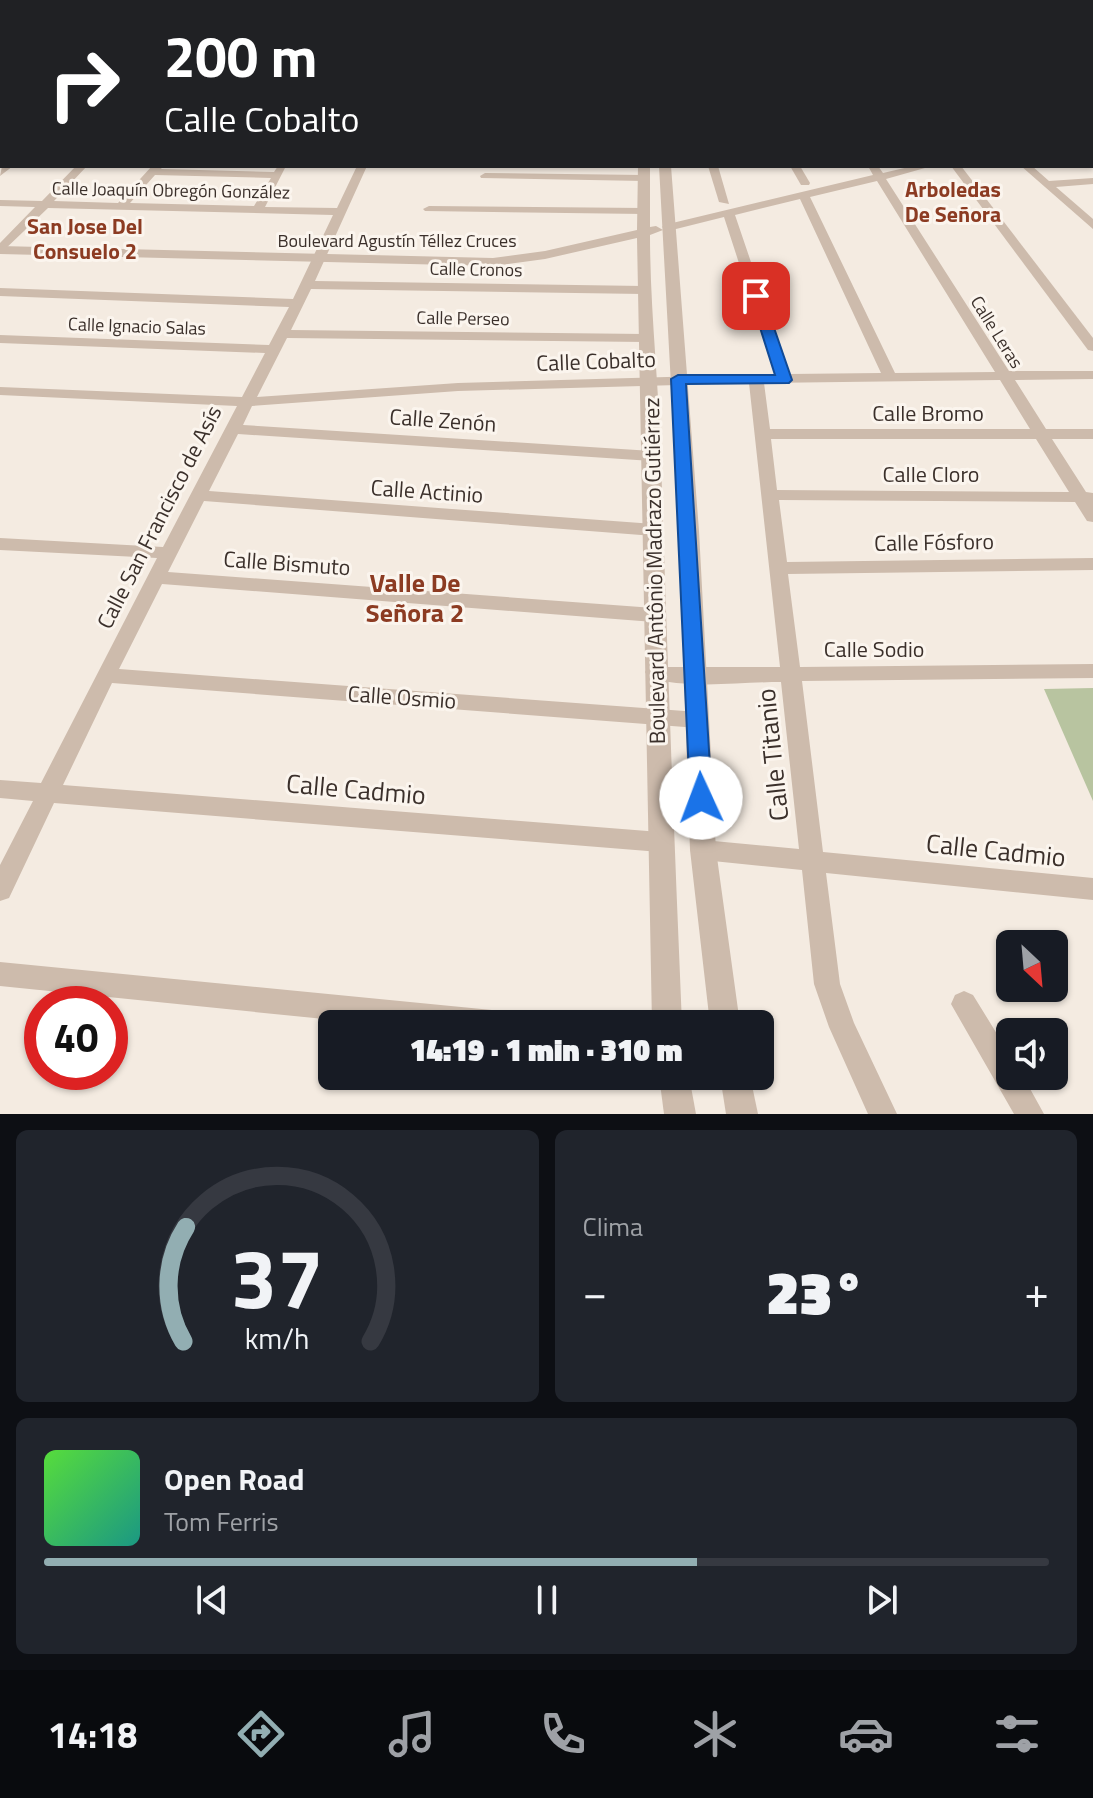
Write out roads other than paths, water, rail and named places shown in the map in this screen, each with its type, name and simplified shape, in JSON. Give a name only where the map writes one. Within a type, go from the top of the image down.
[{"type":"street","points":[[0,250],[6,239],[46,205],[80,168]]},
{"type":"street","name":"Calle San Francisco de Asís","points":[[0,890],[106,675],[307,285],[361,168]]},
{"type":"street","name":"Boulevard Antônio Madrazo Gutiérrez","points":[[665,168],[696,675],[703,850],[723,1010]]},
{"type":"street","points":[[714,168],[784,380]]},
{"type":"street","points":[[796,168],[891,379]]},
{"type":"street","points":[[958,168],[1093,347]]},
{"type":"street","points":[[1028,168],[1088,216],[1093,225]]},
{"type":"street","points":[[121,206],[156,169],[280,170],[257,210]]},
{"type":"street","name":"Boulevard Agustín Téllez Cruces","points":[[6,239],[517,260],[645,221],[667,221],[877,169]]},
{"type":"street","name":"Calle Leras","points":[[877,169],[1041,435],[1087,497],[1093,517]]},
{"type":"street","points":[[485,176],[644,172]]},
{"type":"street","name":"Boulevard Antônio Madrazo Gutiérrez","points":[[644,172],[643,290],[652,456],[655,672],[666,1010]]},
{"type":"street","points":[[1046,184],[1093,181]]},
{"type":"street","name":"Calle Joaquín Obregón González","points":[[0,203],[340,212]]},
{"type":"street","points":[[429,209],[645,221]]},
{"type":"street","name":"Boulevard Agustín Téllez Cruces","points":[[0,250],[322,253]]},
{"type":"street","name":"Calle Cronos","points":[[307,285],[643,290]]},
{"type":"street","points":[[0,292],[297,303]]},
{"type":"street","name":"Calle Perseo","points":[[276,341],[645,338]]},
{"type":"street","name":"Calle Ignacio Salas","points":[[0,339],[276,341]]},
{"type":"street","name":"Calle Cobalto","points":[[0,391],[245,402],[458,387],[678,379],[1093,375]]},
{"type":"street","name":"Calle Titanio","points":[[756,379],[827,984],[842,1027],[883,1114]]},
{"type":"street","name":"Calle Zenón","points":[[232,429],[652,456]]},
{"type":"street","name":"Calle Bromo","points":[[763,434],[1093,434]]},
{"type":"street","name":"Calle Actinio","points":[[198,495],[654,530]]},
{"type":"street","name":"Calle Cloro","points":[[768,495],[1087,497]]},
{"type":"street","points":[[0,544],[168,553]]},
{"type":"street","name":"Calle Fósforo","points":[[776,568],[1093,564]]},
{"type":"street","name":"Calle Bismuto","points":[[156,577],[654,615]]},
{"type":"street","name":"Calle Sodio","points":[[655,672],[696,675],[1093,671]]},
{"type":"street","name":"Calle Osmio","points":[[106,675],[698,720]]},
{"type":"street","name":"Calle Cadmio","points":[[0,789],[660,842]]},
{"type":"street","name":"Calle Cadmio","points":[[703,850],[1093,889]]},
{"type":"street","points":[[0,974],[361,1010]]},
{"type":"street","points":[[964,1004],[1030,1114]]},
{"type":"street","points":[[676,1090],[680,1114]]},
{"type":"street","points":[[738,1090],[742,1114]]},
{"type":"district","name":"Arboledas De Señora","points":[[953,202]]},
{"type":"district","name":"San Jose Del Consuelo 2","points":[[85,238]]},
{"type":"district","name":"Valle De Señora 2","points":[[415,597]]}]
